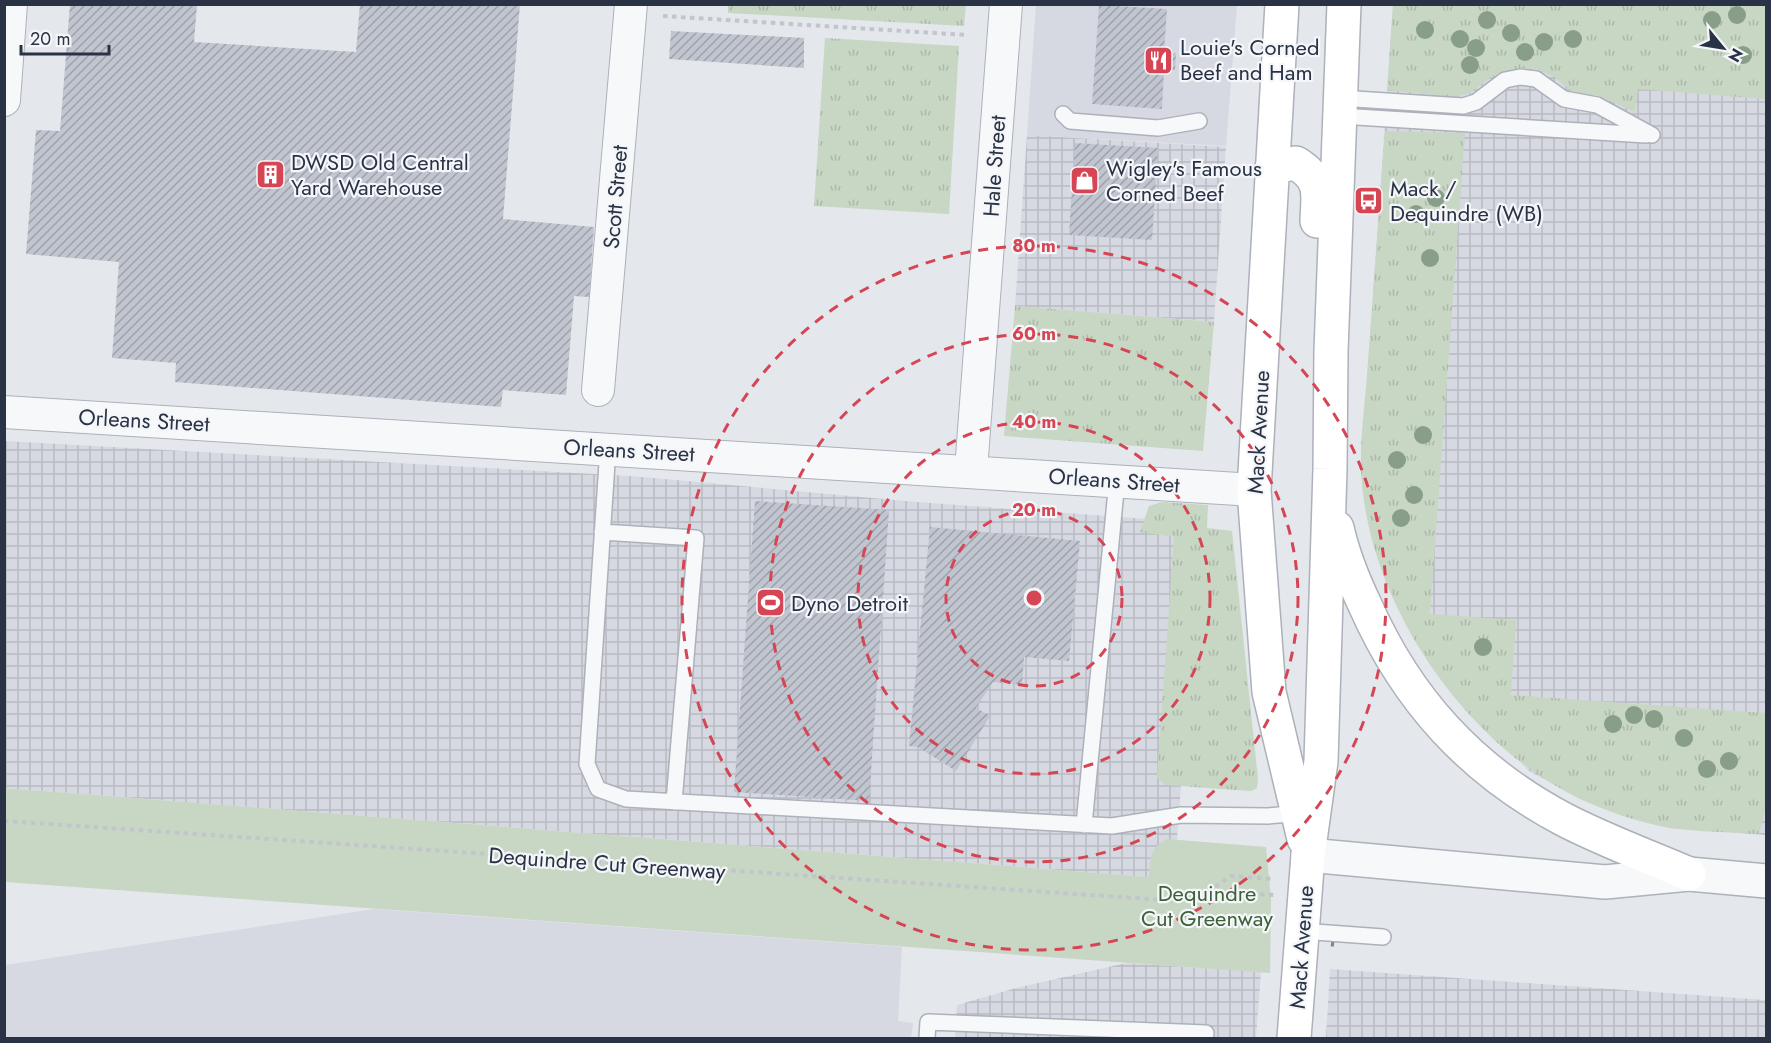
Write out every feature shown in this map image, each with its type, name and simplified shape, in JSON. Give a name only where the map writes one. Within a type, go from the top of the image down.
[{"type":"main road","name":"Mack Avenue","points":[[1282,4],[1254,490],[1269,692],[1305,813],[1308,855],[1294,1038]]},
{"type":"main road","name":"Mack Avenue","points":[[1305,813],[1321,761],[1330,469],[1331,351],[1344,4]]},
{"type":"main road","points":[[1272,167],[1296,163],[1310,172],[1318,185],[1317,253],[1331,351]]},
{"type":"main road","points":[[1330,469],[1335,520],[1346,561],[1393,663],[1421,703],[1474,758],[1517,791],[1563,819],[1689,874]]},
{"type":"street","points":[[4,100],[11,4]]},
{"type":"street","name":"Scott Street","points":[[598,390],[630,4]]},
{"type":"street","name":"Hale Street","points":[[972,470],[1006,4]]},
{"type":"street","name":"Orleans Street","points":[[4,412],[972,470],[1254,490]]},
{"type":"street","points":[[1308,855],[1605,882],[1689,874],[1767,881]]},
{"type":"lane","points":[[1520,77],[1536,80],[1564,99],[1597,105],[1652,135],[1340,107],[1463,106],[1476,102],[1505,80],[1520,77]]},
{"type":"lane","points":[[1063,114],[1070,121],[1158,128],[1199,121]]},
{"type":"lane","points":[[608,448],[587,764],[598,789],[626,799],[1112,826],[1181,815],[1268,816],[1305,813]]},
{"type":"lane","points":[[1084,825],[1117,480]]},
{"type":"lane","points":[[602,532],[696,538],[674,802]]},
{"type":"lane","points":[[1301,931],[1383,937]]},
{"type":"lane","points":[[927,1038],[928,1022],[1206,1033],[1205,1038]]},
{"type":"path","points":[[663,16],[967,34]]},
{"type":"path","name":"Dequindre Cut Greenway","points":[[4,821],[1179,901],[1208,892],[1231,876],[1274,879]]},
{"type":"path","name":"Dequindre Cut Greenway","points":[[1208,892],[1280,895]]},
{"type":"shaded area","points":[[1036,5],[1237,5],[1226,146],[1027,135]]},
{"type":"shaded area","points":[[1393,5],[1766,5],[1766,835],[1669,828],[1622,815],[1581,799],[1529,771],[1434,669],[1386,582],[1371,536],[1361,469]]},
{"type":"shaded area","points":[[1027,135],[1226,147],[1214,322],[1015,306]]},
{"type":"shaded area","points":[[4,441],[631,476],[917,502],[1201,523],[1174,879],[5,788]]},
{"type":"shaded area","points":[[374,909],[902,947],[898,1021],[913,1023],[911,1038],[5,1038],[5,965]]},
{"type":"shaded area","points":[[1126,963],[1261,972],[1256,1038],[955,1038],[957,1005],[1016,988]]},
{"type":"shaded area","points":[[1330,969],[1766,1000],[1766,1038],[1326,1038]]},
{"type":"green space","points":[[728,4],[966,5],[964,26],[728,13]]},
{"type":"green space","points":[[1393,5],[1766,5],[1766,99],[1638,89],[1635,112],[1597,95],[1574,93],[1553,76],[1537,69],[1523,68],[1494,75],[1470,93],[1454,97],[1387,90]]},
{"type":"green space","points":[[825,38],[959,46],[949,214],[814,206]]},
{"type":"green space","points":[[1385,131],[1465,133],[1430,614],[1516,620],[1511,695],[1766,713],[1767,790],[1759,834],[1670,828],[1647,823],[1580,799],[1537,774],[1497,742],[1461,705],[1428,662],[1402,616],[1381,568],[1367,518],[1361,469],[1362,429]]},
{"type":"green space","points":[[1015,306],[1214,322],[1203,451],[1004,436]]},
{"type":"green space","points":[[1162,502],[1208,505],[1207,528],[1232,531],[1258,779],[1257,788],[1251,791],[1165,785],[1157,777],[1174,537],[1140,532],[1149,506]]},
{"type":"green space","name":"Dequindre Cut Greenway","points":[[4,788],[1149,877],[1153,851],[1167,839],[1266,847],[1271,898],[1270,973],[5,882]]},
{"type":"building","name":"DWSD Old Central Yard Warehouse","points":[[70,4],[197,4],[194,42],[356,52],[360,4],[520,4],[503,219],[594,227],[589,297],[574,296],[566,395],[503,390],[501,407],[175,382],[176,363],[112,358],[119,262],[26,254],[36,130],[60,131]]},
{"type":"building","points":[[1099,5],[1167,9],[1164,52],[1176,53],[1175,70],[1164,70],[1162,109],[1092,104]]},
{"type":"building","points":[[671,31],[804,38],[804,68],[669,59]]},
{"type":"building","points":[[1075,143],[1158,148],[1152,240],[1069,235]]},
{"type":"building","points":[[755,501],[889,510],[869,801],[734,792]]},
{"type":"building","points":[[930,527],[1080,541],[1069,661],[1024,657],[1022,685],[993,682],[976,708],[990,716],[956,771],[918,747],[909,746]]},
{"type":"railway","points":[[1331,944],[1337,945]]},
{"type":"place","name":"Louie's Corned Beef and Ham","points":[[1159,60]]},
{"type":"place","name":"DWSD Old Central Yard Warehouse","points":[[270,175]]},
{"type":"place","name":"Wigley's Famous Corned Beef","points":[[1085,181]]},
{"type":"place","name":"Mack / Dequindre (WB)","points":[[1369,201]]},
{"type":"place","name":"Dyno Detroit","points":[[770,603]]}]
